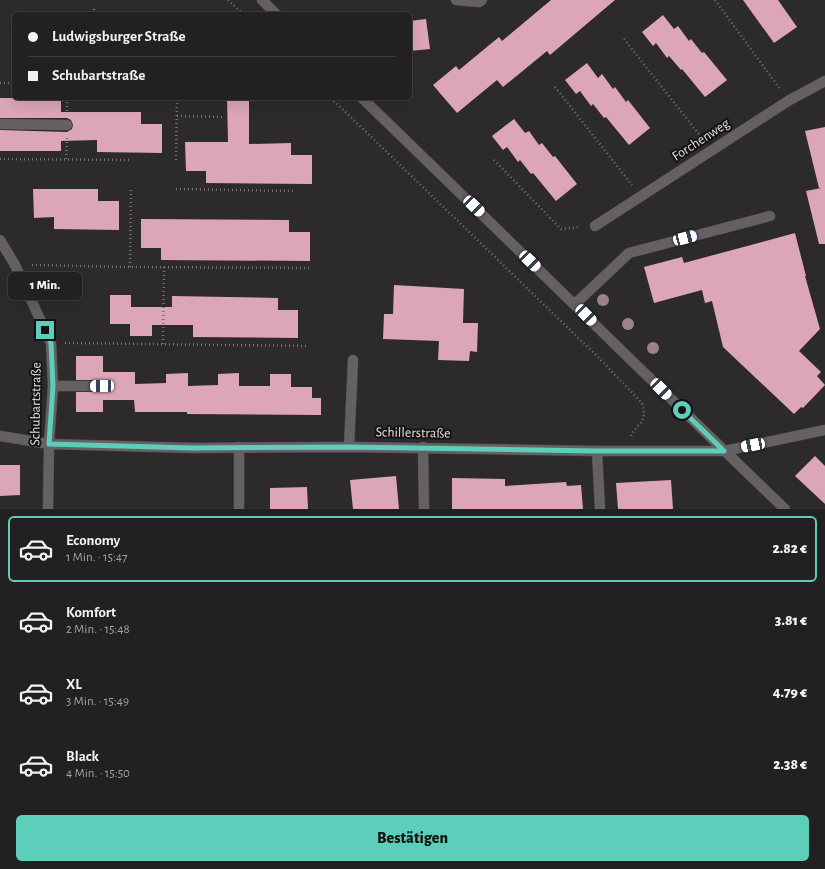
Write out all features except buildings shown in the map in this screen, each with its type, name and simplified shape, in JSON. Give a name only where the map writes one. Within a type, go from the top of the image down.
[{"type":"street","points":[[262,0],[274,12]]},
{"type":"street","points":[[456,0],[479,2],[482,0]]},
{"type":"street","name":"Forchenweg","points":[[595,226],[788,101],[825,81]]},
{"type":"street","points":[[364,100],[785,509]]},
{"type":"street","points":[[0,124],[67,125]]},
{"type":"street","points":[[575,304],[629,253],[770,216]]},
{"type":"street","name":"Schubartstraße","points":[[0,240],[15,265],[51,343],[53,386],[49,444],[48,509]]},
{"type":"street","points":[[349,447],[353,360]]},
{"type":"street","points":[[53,386],[102,386]]},
{"type":"street","name":"Schillerstraße","points":[[0,436],[49,444],[192,448],[423,447],[596,451],[724,451],[825,430]]},
{"type":"street","points":[[239,447],[239,509]]},
{"type":"street","points":[[423,447],[424,509]]},
{"type":"street","points":[[596,451],[600,509]]},
{"type":"path","points":[[228,0],[241,12]]},
{"type":"path","points":[[715,0],[788,101]]},
{"type":"path","points":[[624,39],[711,150]]},
{"type":"path","points":[[0,83],[12,83]]},
{"type":"path","points":[[555,87],[641,196]]},
{"type":"path","points":[[176,160],[177,100]]},
{"type":"path","points":[[333,100],[600,358],[642,403],[644,411],[643,421],[632,434],[627,451]]},
{"type":"path","points":[[177,116],[222,117]]},
{"type":"path","points":[[0,159],[131,160]]},
{"type":"path","points":[[494,160],[561,229],[595,226]]},
{"type":"path","points":[[130,267],[131,189]]},
{"type":"path","points":[[176,189],[294,191]]},
{"type":"path","points":[[15,265],[311,268]]},
{"type":"path","points":[[163,344],[164,267]]},
{"type":"path","points":[[51,343],[309,346]]},
{"type":"route","points":[[45,330],[51,343],[53,386],[49,444],[192,448],[423,447],[596,451],[724,451],[682,410]]}]
